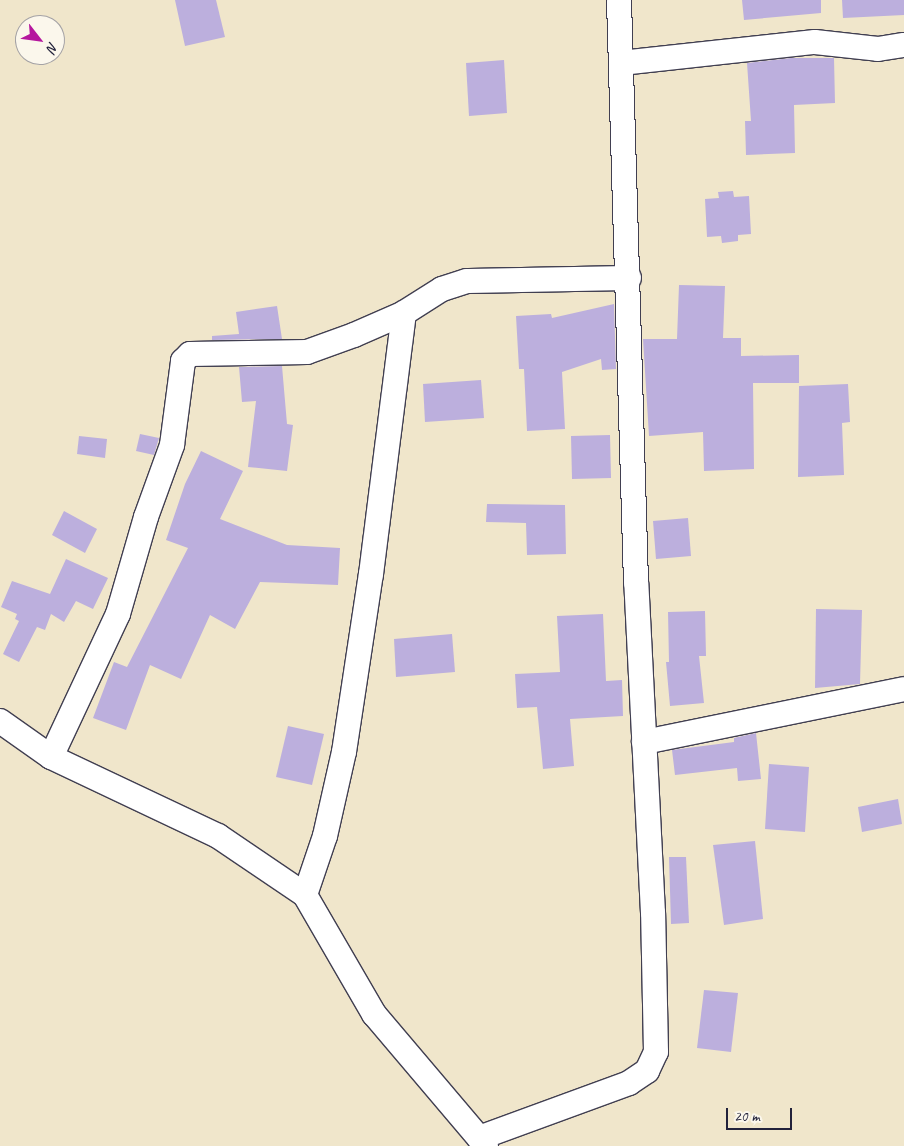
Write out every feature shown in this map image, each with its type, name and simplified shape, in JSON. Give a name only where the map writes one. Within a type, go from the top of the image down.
[{"type":"street","points":[[0,721],[51,757],[218,836],[305,894],[374,1014],[482,1142],[629,1083],[647,1071],[656,1052],[653,912],[636,584],[629,278],[619,0]]},
{"type":"street","points":[[621,63],[815,42],[878,49],[904,45]]},
{"type":"street","points":[[51,757],[118,614],[146,517],[172,445],[183,361],[190,354],[307,352],[404,313],[442,289],[467,281],[629,278]]},
{"type":"street","points":[[305,894],[325,836],[344,752],[374,555],[404,313]]},
{"type":"street","points":[[644,742],[904,689]]},
{"type":"building","points":[[175,0],[216,0],[225,37],[185,46]]},
{"type":"building","points":[[742,0],[821,0],[821,13],[744,20]]},
{"type":"building","points":[[842,0],[904,0],[904,15],[843,18]]},
{"type":"building","points":[[791,58],[834,58],[835,103],[794,105],[795,153],[746,155],[745,121],[751,121],[747,63]]},
{"type":"building","points":[[504,60],[507,113],[469,116],[466,63]]},
{"type":"building","points":[[733,191],[734,197],[749,196],[751,234],[738,235],[738,241],[722,243],[721,236],[707,237],[705,199],[719,198],[718,192]]},
{"type":"building","points":[[679,285],[725,286],[723,338],[741,338],[741,356],[799,355],[799,383],[753,383],[754,469],[704,471],[703,432],[649,436],[643,339],[677,339]]},
{"type":"building","points":[[614,304],[616,369],[602,370],[601,359],[562,372],[565,429],[527,431],[524,369],[519,369],[516,316],[551,314],[552,318]]},
{"type":"building","points":[[277,306],[282,339],[212,340],[212,336],[239,334],[236,312]]},
{"type":"building","points":[[282,366],[287,424],[293,425],[287,471],[248,467],[256,401],[242,402],[239,367]]},
{"type":"building","points":[[481,380],[484,418],[425,422],[423,384]]},
{"type":"building","points":[[848,384],[850,422],[842,423],[844,475],[798,477],[799,386]]},
{"type":"building","points":[[140,434],[159,438],[154,455],[136,451]]},
{"type":"building","points":[[610,435],[611,478],[572,479],[571,436]]},
{"type":"building","points":[[79,436],[107,439],[105,458],[77,454]]},
{"type":"building","points":[[201,451],[243,471],[220,519],[287,545],[340,548],[338,585],[260,582],[235,629],[210,615],[181,679],[150,665],[126,730],[93,718],[114,662],[127,667],[188,548],[166,540],[185,484]]},
{"type":"building","points":[[487,504],[565,505],[566,554],[527,555],[526,523],[486,522]]},
{"type":"building","points":[[64,511],[97,529],[85,553],[52,535]]},
{"type":"building","points":[[688,518],[691,556],[656,559],[653,521]]},
{"type":"building","points":[[66,559],[108,578],[93,609],[76,601],[64,622],[51,614],[45,630],[37,627],[19,662],[3,654],[19,621],[15,619],[17,614],[1,607],[12,581],[50,594]]},
{"type":"building","points":[[816,609],[862,610],[860,684],[815,688]]},
{"type":"building","points":[[705,611],[706,656],[699,656],[704,703],[670,706],[666,662],[669,662],[668,612]]},
{"type":"building","points":[[603,614],[606,681],[622,680],[623,716],[570,719],[574,766],[543,769],[537,707],[517,708],[515,674],[560,672],[557,616]]},
{"type":"building","points":[[452,634],[455,672],[396,677],[394,639]]},
{"type":"building","points":[[288,726],[324,734],[312,785],[276,777]]},
{"type":"building","points":[[756,733],[761,779],[738,781],[737,768],[675,775],[672,750],[734,742],[734,738]]},
{"type":"building","points":[[769,764],[809,767],[805,832],[765,829]]},
{"type":"building","points":[[898,799],[902,824],[862,832],[858,807]]},
{"type":"building","points":[[755,841],[763,919],[724,925],[713,845]]},
{"type":"building","points":[[669,857],[686,857],[689,923],[671,924]]},
{"type":"building","points":[[704,990],[738,993],[731,1052],[697,1048]]}]
